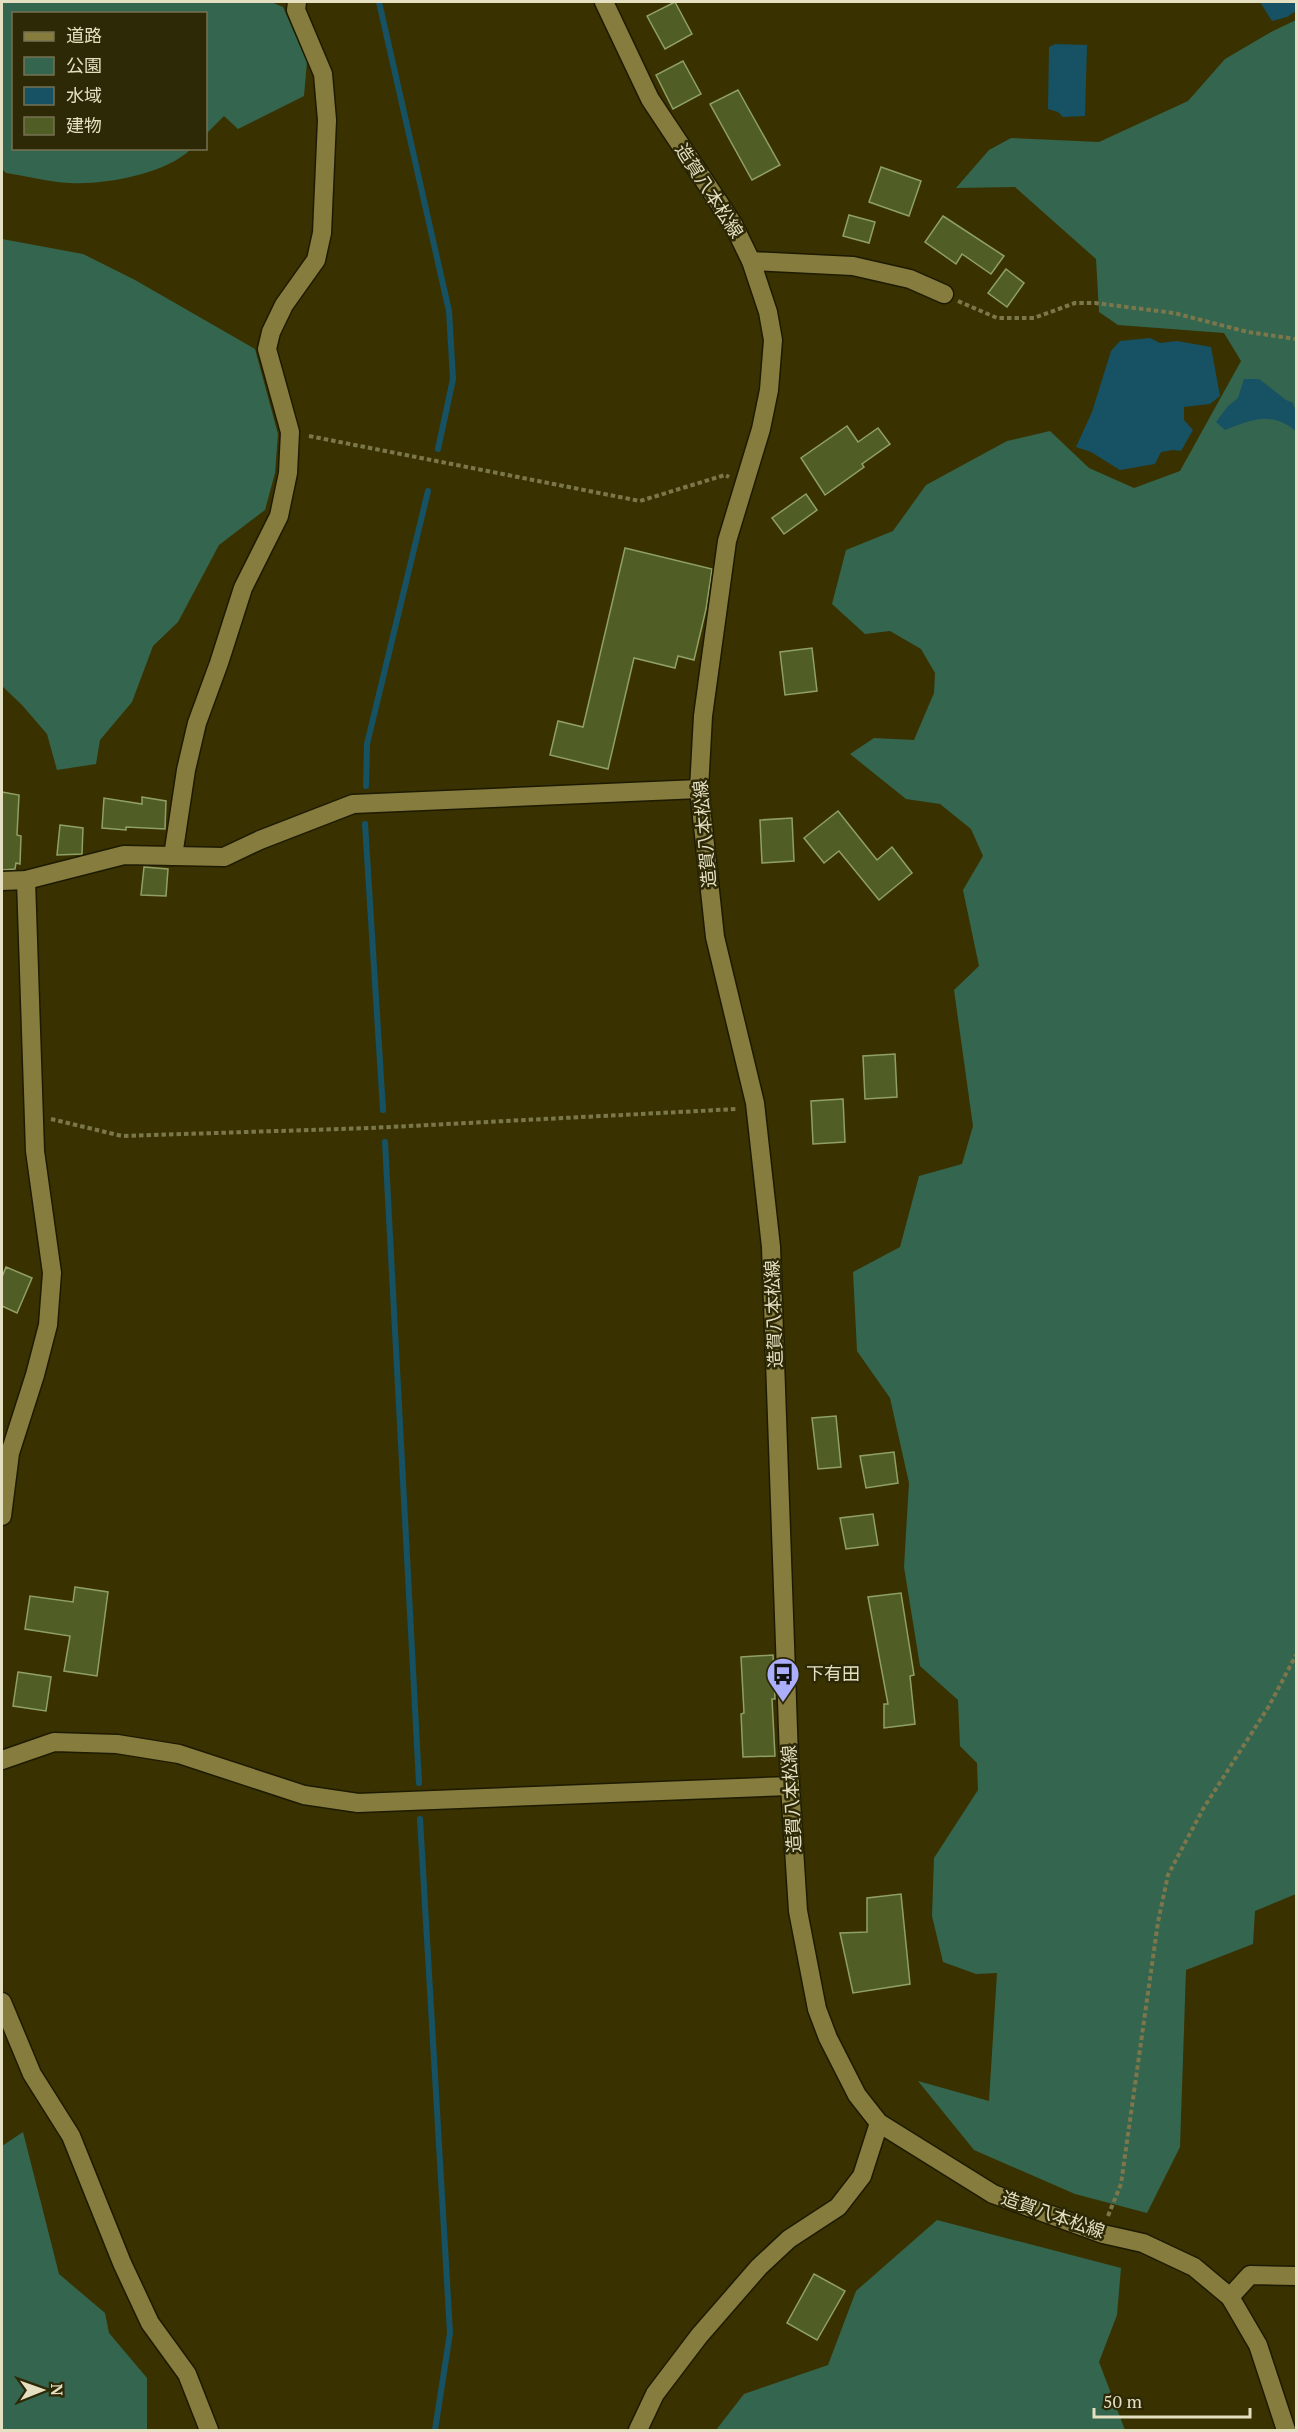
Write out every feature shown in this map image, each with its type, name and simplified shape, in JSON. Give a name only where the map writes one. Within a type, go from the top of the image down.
[{"type":"street","points":[[173,856],[196,723],[219,663],[243,588],[279,516],[288,474],[291,432],[267,349],[271,333],[284,305],[316,260],[322,233],[327,120],[323,74],[296,10],[297,2]]},
{"type":"street","name":"造賀八本松線","points":[[604,2],[650,99],[733,224],[751,261],[768,312],[773,340],[769,390],[761,429],[727,542],[703,716],[699,789],[715,937],[755,1103],[771,1247],[790,1786],[798,1911],[817,2009],[828,2038],[857,2095],[879,2123],[993,2194],[1104,2234],[1143,2243],[1194,2266],[1230,2297],[1258,2345],[1286,2430]]},
{"type":"street","points":[[751,261],[853,266],[910,279],[944,294]]},
{"type":"street","points":[[2,880],[26,880],[124,855],[224,857],[260,840],[353,804],[699,789]]},
{"type":"street","points":[[2,1516],[10,1453],[35,1376],[48,1314],[52,1273],[35,1151],[26,880]]},
{"type":"street","points":[[2,1777],[2,1756],[54,1742],[117,1744],[179,1755],[304,1796],[358,1803],[790,1786]]},
{"type":"street","points":[[2,2002],[32,2074],[71,2136],[122,2263],[150,2323],[187,2374],[209,2430]]},
{"type":"street","points":[[638,2430],[655,2394],[699,2337],[759,2267],[789,2239],[838,2207],[862,2176],[879,2123]]},
{"type":"street","points":[[1230,2297],[1250,2275],[1296,2276]]},
{"type":"path","points":[[944,294],[997,318],[1034,318],[1075,303],[1095,303],[1173,313],[1248,332],[1296,339]]},
{"type":"path","points":[[291,432],[640,501],[725,475],[745,484]]},
{"type":"path","points":[[35,1115],[122,1136],[371,1128],[737,1109],[755,1103]]},
{"type":"path","points":[[1104,2234],[1108,2214],[1121,2184],[1158,1922],[1168,1875],[1203,1809],[1269,1706],[1296,1654]]},
{"type":"green space","points":[[2,2],[271,2],[283,7],[307,61],[304,96],[238,129],[224,116],[207,133],[207,12],[12,12],[12,150],[190,150],[180,158],[151,171],[100,182],[46,180],[6,173],[2,169]]},
{"type":"green space","points":[[1296,20],[1296,1894],[1255,1911],[1253,1944],[1186,1970],[1180,2147],[1147,2213],[1075,2194],[974,2150],[918,2081],[989,2101],[997,1973],[976,1974],[943,1962],[932,1916],[934,1858],[978,1790],[977,1763],[960,1746],[958,1700],[920,1666],[904,1567],[909,1483],[890,1398],[857,1351],[853,1272],[900,1247],[919,1176],[962,1164],[973,1126],[954,990],[979,966],[963,890],[983,856],[971,829],[940,804],[906,799],[850,754],[874,738],[914,740],[934,693],[935,673],[921,649],[890,631],[865,634],[832,604],[846,550],[893,531],[926,485],[1007,441],[1050,431],[1089,468],[1134,488],[1180,471],[1241,361],[1224,333],[1118,325],[1099,312],[1096,259],[1015,187],[956,188],[989,150],[1011,138],[1099,142],[1188,101],[1225,59]]},
{"type":"green space","points":[[2,239],[83,254],[135,280],[255,349],[278,434],[275,473],[265,510],[219,545],[178,622],[153,646],[132,702],[100,740],[96,764],[57,770],[47,734],[2,686]]},
{"type":"green space","points":[[23,2132],[59,2274],[105,2313],[109,2333],[147,2378],[147,2430],[2,2430],[2,2146]]},
{"type":"green space","points":[[937,2220],[1121,2268],[1117,2315],[1099,2362],[1125,2430],[716,2430],[744,2394],[828,2365],[856,2291]]},
{"type":"water","points":[[1260,2],[1296,2],[1296,11],[1287,17],[1272,21]]},
{"type":"water","points":[[1055,44],[1087,45],[1085,116],[1063,117],[1058,112],[1048,109],[1049,47]]},
{"type":"water","points":[[1150,338],[1160,343],[1177,341],[1211,347],[1220,396],[1210,404],[1184,407],[1184,420],[1193,430],[1181,451],[1161,452],[1155,464],[1120,470],[1091,452],[1076,447],[1092,412],[1111,351],[1120,341]]},
{"type":"water","points":[[1244,379],[1259,379],[1293,403],[1296,413],[1296,431],[1270,419],[1253,420],[1225,430],[1216,422],[1228,406],[1238,398]]},
{"type":"building","points":[[675,2],[692,34],[665,49],[647,16]]},
{"type":"building","points":[[683,61],[701,94],[673,109],[656,75]]},
{"type":"building","points":[[738,90],[780,165],[752,180],[710,104]]},
{"type":"building","points":[[881,167],[921,181],[909,216],[869,202]]},
{"type":"building","points":[[849,215],[875,222],[869,243],[843,236]]},
{"type":"building","points":[[943,216],[1004,256],[991,274],[962,254],[956,264],[925,242]]},
{"type":"building","points":[[1006,269],[1024,283],[1007,307],[988,293]]},
{"type":"building","points":[[847,426],[858,442],[878,428],[890,444],[862,464],[864,467],[825,495],[801,458]]},
{"type":"building","points":[[806,494],[817,510],[784,534],[772,518]]},
{"type":"building","points":[[625,548],[712,569],[706,609],[694,660],[678,656],[675,668],[634,658],[608,769],[550,755],[558,721],[583,727]]},
{"type":"building","points":[[812,648],[817,691],[785,695],[780,652]]},
{"type":"building","points":[[2,792],[19,795],[17,835],[21,836],[20,864],[16,863],[15,869],[2,870]]},
{"type":"building","points":[[142,797],[166,801],[165,829],[102,828],[104,798],[142,804]]},
{"type":"building","points":[[838,811],[877,860],[892,847],[912,873],[879,900],[839,851],[824,863],[804,838]]},
{"type":"building","points":[[792,818],[794,861],[762,863],[760,820]]},
{"type":"building","points":[[60,825],[83,828],[82,854],[57,855]]},
{"type":"building","points":[[144,867],[168,869],[166,896],[141,895]]},
{"type":"building","points":[[895,1054],[897,1097],[865,1099],[863,1056]]},
{"type":"building","points":[[843,1099],[845,1142],[813,1144],[811,1101]]},
{"type":"building","points":[[6,1267],[32,1278],[17,1313],[2,1306],[2,1277]]},
{"type":"building","points":[[836,1416],[841,1467],[818,1469],[812,1418]]},
{"type":"building","points":[[894,1452],[898,1483],[866,1488],[860,1456]]},
{"type":"building","points":[[873,1514],[878,1545],[846,1549],[840,1518]]},
{"type":"building","points":[[75,1587],[108,1592],[97,1676],[64,1671],[70,1636],[25,1629],[30,1596],[73,1602]]},
{"type":"building","points":[[901,1593],[914,1675],[910,1676],[915,1724],[884,1728],[884,1704],[888,1704],[868,1597]]},
{"type":"building","points":[[773,1655],[775,1699],[772,1699],[775,1756],[743,1757],[741,1714],[744,1713],[741,1657]]},
{"type":"building","points":[[18,1672],[51,1677],[46,1711],[13,1706]]},
{"type":"building","points":[[901,1894],[910,1984],[853,1993],[840,1933],[867,1932],[867,1898]]},
{"type":"building","points":[[814,2274],[845,2291],[817,2340],[787,2323]]},
{"type":"waterway","points":[[379,2],[449,311],[453,379],[438,449]]},
{"type":"waterway","points":[[366,786],[367,744],[428,491]]},
{"type":"waterway","points":[[365,824],[383,1110]]},
{"type":"waterway","points":[[385,1142],[419,1783]]},
{"type":"waterway","points":[[420,1819],[450,2333],[435,2430]]},
{"type":"place","name":"下有田","points":[[783,1703]]}]
